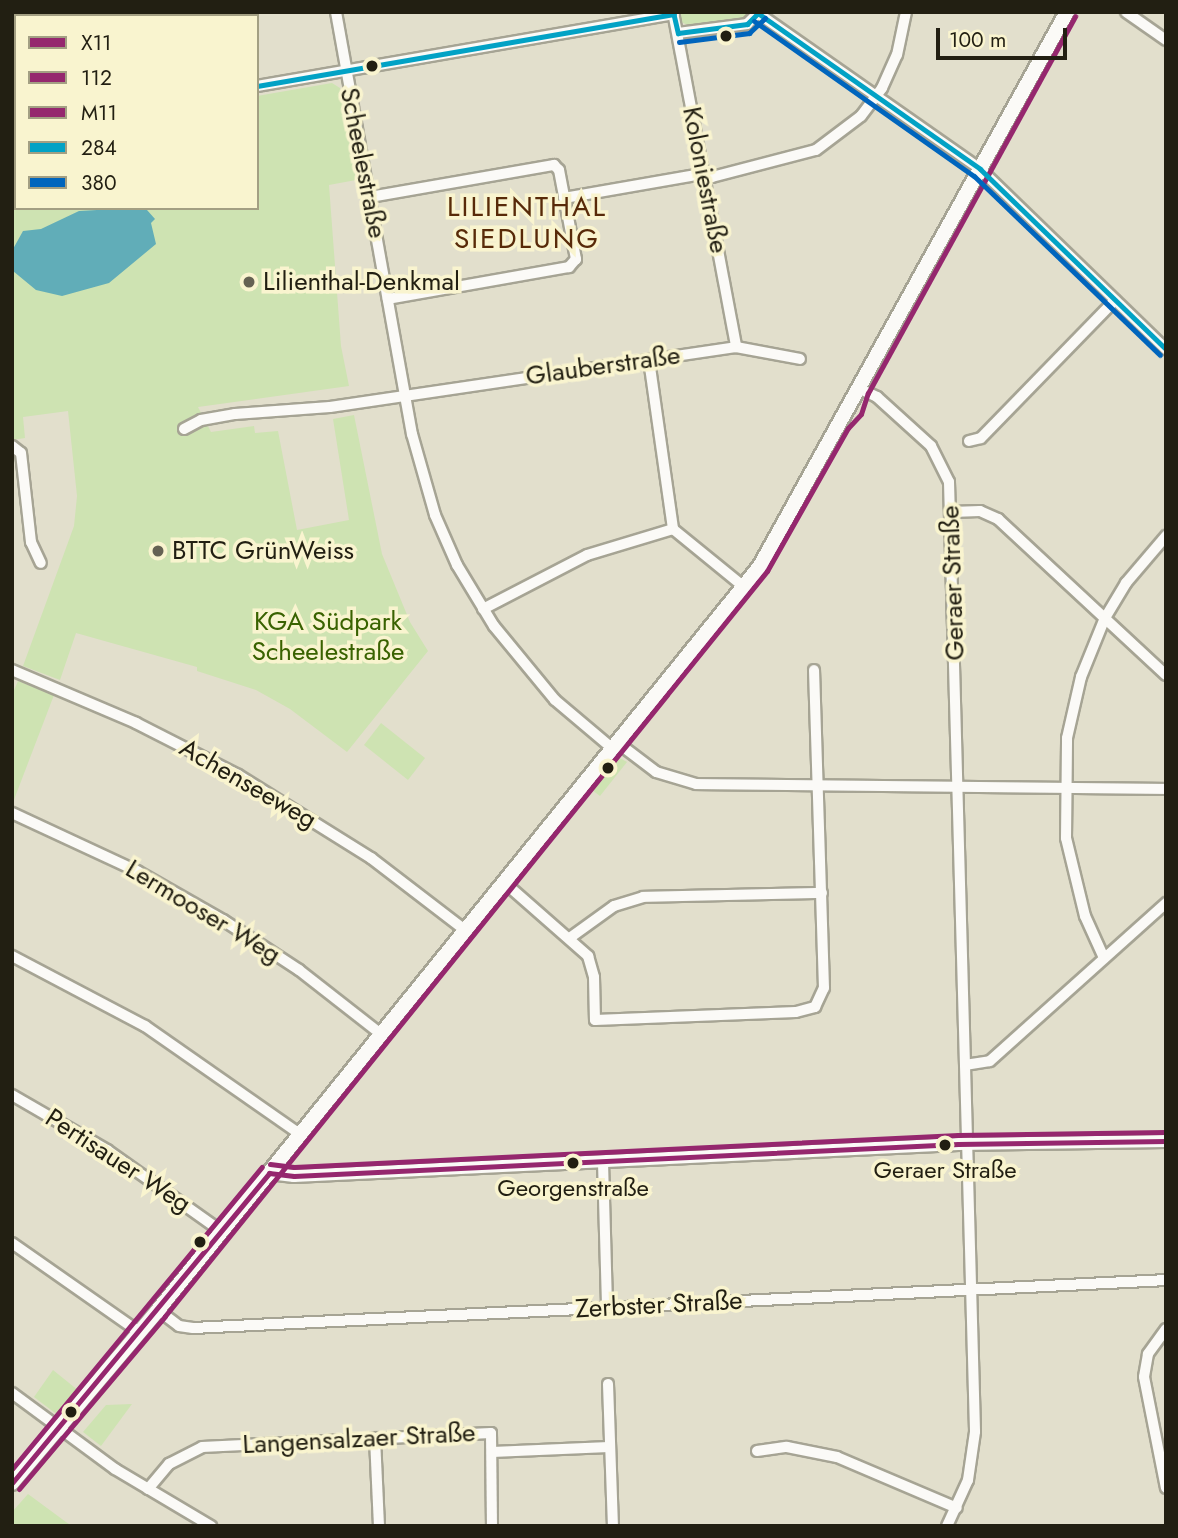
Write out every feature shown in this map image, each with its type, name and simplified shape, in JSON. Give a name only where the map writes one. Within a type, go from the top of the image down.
[{"type":"main road","points":[[12,1483],[158,1310],[744,587],[769,552],[841,423],[849,401],[860,388],[1067,12]]},
{"type":"street","name":"Scheelestraße","points":[[337,12],[417,460],[435,515],[482,609],[545,689],[615,746],[656,772],[685,782],[1166,789]]},
{"type":"street","points":[[564,198],[705,177],[807,154],[848,128],[876,97],[897,55],[906,12]]},
{"type":"street","points":[[1126,12],[1166,40]]},
{"type":"street","points":[[259,86],[673,13]]},
{"type":"street","name":"Koloniestraße","points":[[673,13],[736,347]]},
{"type":"street","points":[[678,33],[747,24],[759,13],[980,169],[1166,349]]},
{"type":"street","points":[[370,197],[554,165],[564,198],[576,259],[569,267],[388,299]]},
{"type":"street","points":[[969,442],[981,439],[1115,300]]},
{"type":"street","name":"Glauberstraße","points":[[405,396],[736,347],[800,359]]},
{"type":"street","points":[[649,360],[673,529],[744,587]]},
{"type":"street","name":"Geraer Straße","points":[[860,388],[877,397],[931,446],[949,482],[975,1436],[971,1466],[957,1508],[947,1526]]},
{"type":"street","points":[[184,429],[201,420],[235,414],[405,396]]},
{"type":"street","points":[[12,446],[21,453],[31,542],[41,564]]},
{"type":"street","points":[[951,512],[980,511],[998,519],[1166,675]]},
{"type":"street","points":[[482,609],[587,555],[673,529]]},
{"type":"street","points":[[1104,958],[1084,916],[1075,882],[1064,788],[1075,698],[1105,618],[1125,583],[1166,536]]},
{"type":"street","name":"Achenseeweg","points":[[12,670],[136,723],[238,775],[371,858],[466,931]]},
{"type":"street","points":[[505,883],[571,937],[592,966],[595,1020],[811,1010],[824,994],[814,670]]},
{"type":"street","name":"Lermooser Weg","points":[[12,813],[126,865],[223,920],[299,970],[381,1034]]},
{"type":"street","points":[[571,937],[614,906],[643,897],[822,893]]},
{"type":"street","points":[[965,1065],[990,1060],[1166,903]]},
{"type":"street","points":[[12,956],[145,1026],[300,1134]]},
{"type":"street","name":"Pertisauer Weg","points":[[12,1096],[117,1156],[221,1231]]},
{"type":"street","points":[[269,1173],[295,1177],[968,1144],[1166,1141]]},
{"type":"street","points":[[603,1161],[607,1307]]},
{"type":"street","points":[[12,1243],[139,1332]]},
{"type":"street","name":"Zerbster Straße","points":[[158,1310],[179,1326],[193,1328],[1166,1280]]},
{"type":"street","points":[[1166,1329],[1148,1354],[1144,1377],[1166,1488]]},
{"type":"street","points":[[608,1384],[613,1526]]},
{"type":"street","points":[[12,1393],[148,1489],[211,1526]]},
{"type":"street","name":"Langensalzaer Straße","points":[[148,1489],[169,1464],[202,1447],[491,1433],[492,1452],[609,1447]]},
{"type":"street","points":[[375,1438],[379,1526]]},
{"type":"street","points":[[757,1451],[792,1447],[841,1458],[957,1508]]},
{"type":"street","points":[[492,1452],[492,1526]]},
{"type":"green space","points":[[678,12],[754,12],[745,19],[694,28],[679,21]]},
{"type":"green space","name":"KGA Südpark Scheelestraße","points":[[332,83],[340,88],[356,180],[329,185],[341,346],[349,386],[198,407],[211,432],[254,426],[255,433],[278,431],[297,530],[349,520],[333,419],[354,415],[382,554],[410,622],[428,651],[347,752],[290,709],[256,690],[197,671],[197,667],[76,633],[60,680],[23,666],[74,526],[77,496],[68,411],[23,417],[25,438],[12,440],[12,139],[14,210],[259,210],[259,96]]},
{"type":"green space","points":[[18,681],[54,695],[12,805],[12,695]]},
{"type":"green space","points":[[381,723],[425,758],[408,780],[364,745]]},
{"type":"green space","points":[[618,757],[627,762],[600,796],[592,790]]},
{"type":"green space","points":[[53,1370],[79,1391],[59,1416],[34,1397]]},
{"type":"green space","points":[[132,1404],[101,1446],[83,1432],[106,1405]]},
{"type":"green space","points":[[28,1494],[72,1526],[12,1526],[12,1512]]},
{"type":"water","points":[[147,210],[155,219],[151,223],[156,244],[109,283],[62,296],[36,290],[13,271],[13,249],[23,231],[41,229],[79,211]]},
{"type":"transit line","name":"284","points":[[673,12],[678,33],[747,24],[759,12]]},
{"type":"transit line","name":"284","points":[[259,86],[674,14]]},
{"type":"transit line","name":"284","points":[[759,14],[980,169],[1166,349]]},
{"type":"transit line","name":"112","points":[[19,1489],[165,1316],[767,571],[848,428],[861,414],[868,393],[1075,16]]},
{"type":"transit line","name":"380","points":[[679,42],[749,33],[765,18]]},
{"type":"transit line","name":"380","points":[[754,21],[974,176],[1160,355]]},
{"type":"transit line","name":"M11","points":[[270,1164],[294,1167],[958,1135],[1166,1132]]},
{"type":"transit line","name":"X11","points":[[269,1173],[294,1176],[958,1144],[1166,1141]]},
{"type":"transit line","name":"M11","points":[[12,1469],[262,1167]]},
{"type":"transit line","name":"X11","points":[[12,1483],[269,1173]]},
{"type":"place","name":"Lilienthal-Denkmal","points":[[249,282]]},
{"type":"place","name":"BTTC GrünWeiss","points":[[158,551]]},
{"type":"place","name":"Geraer Straße","points":[[945,1145]]},
{"type":"place","name":"Georgenstraße","points":[[573,1163]]},
{"type":"district","name":"LILIENTHAL SIEDLUNG","points":[[527,223]]}]
